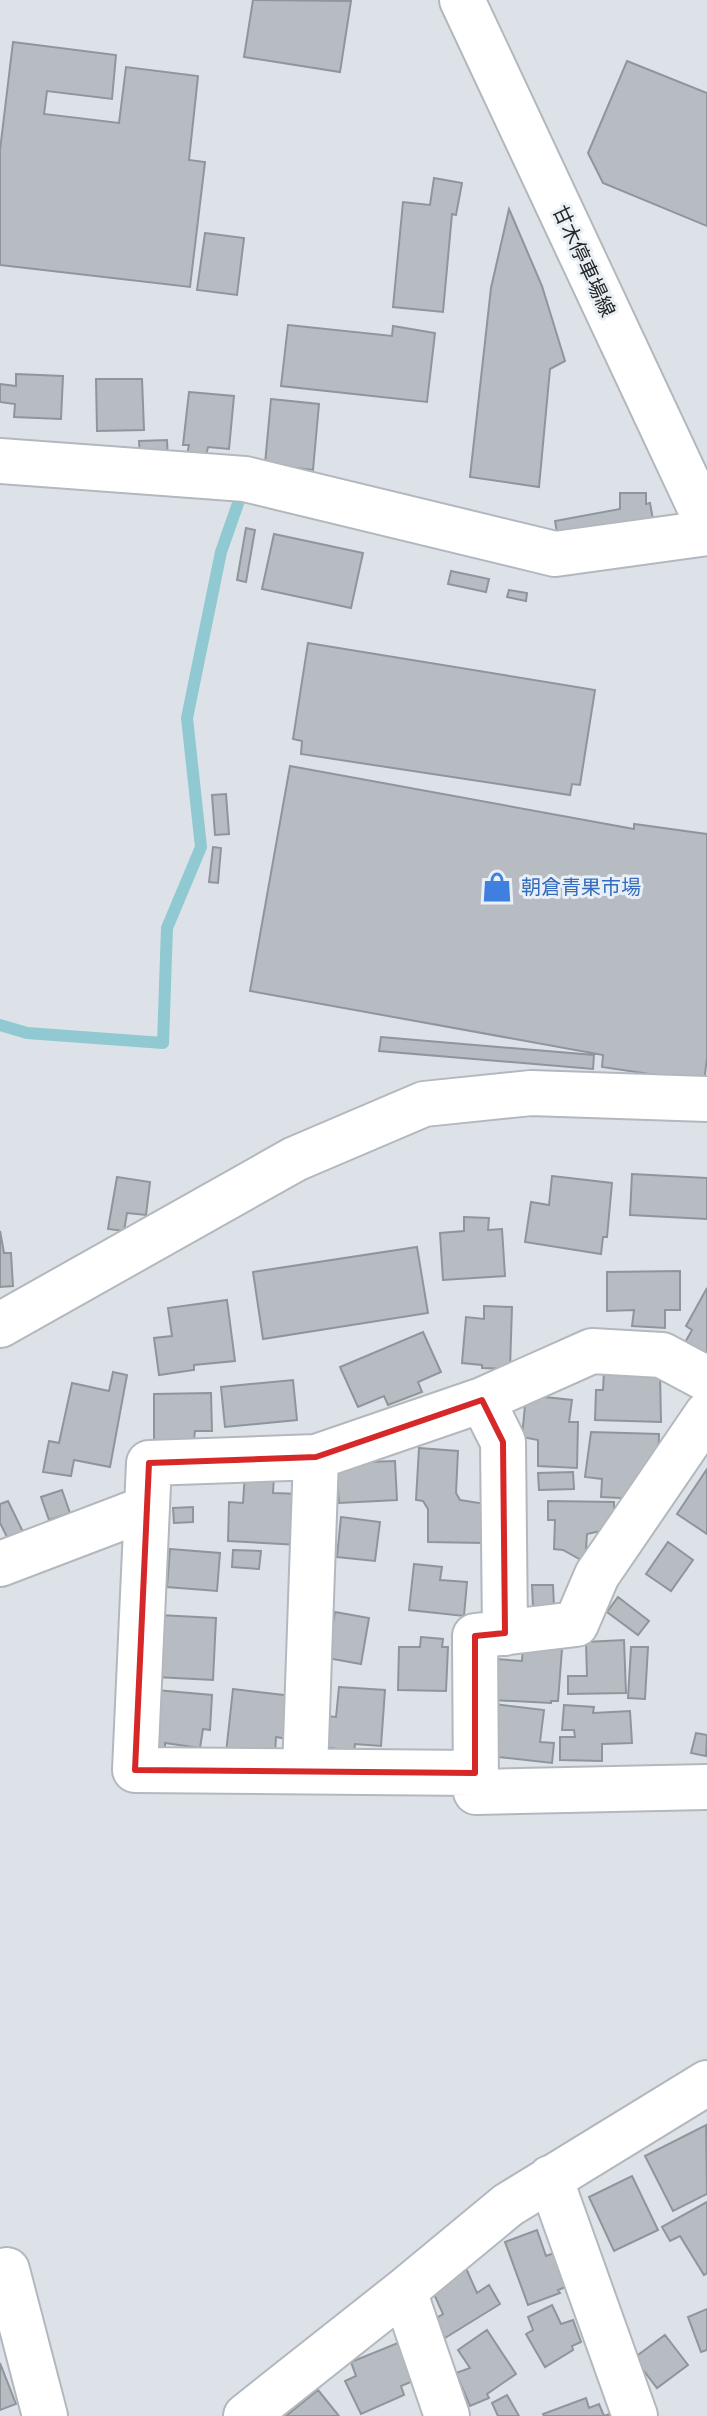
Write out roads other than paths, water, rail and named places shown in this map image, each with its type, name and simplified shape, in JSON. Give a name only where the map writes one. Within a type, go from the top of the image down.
[{"type":"street","name":"甘木停車場線","points":[[462,0],[707,523]]},
{"type":"street","points":[[0,461],[245,479],[555,554],[707,533]]},
{"type":"street","points":[[0,1325],[295,1159],[424,1104],[531,1093],[707,1099]]},
{"type":"street","points":[[475,1773],[135,1770],[149,1463],[316,1457],[482,1400],[592,1351],[662,1355],[707,1379]]},
{"type":"street","points":[[482,1400],[503,1442],[505,1633]]},
{"type":"street","points":[[707,1414],[597,1575],[576,1624],[475,1636],[476,1792],[707,1787]]},
{"type":"street","points":[[305,1771],[316,1457]]},
{"type":"street","points":[[0,1564],[147,1508]]},
{"type":"street","points":[[246,2416],[508,2205],[707,2083]]},
{"type":"street","points":[[550,2178],[635,2416]]},
{"type":"street","points":[[0,2272],[7,2270],[45,2416]]},
{"type":"street","points":[[404,2291],[447,2416]]},
{"type":"waterway","points":[[0,1025],[27,1033],[163,1043],[167,928],[201,847],[187,718],[221,552],[241,495],[250,497]]},
{"type":"place","name":"朝倉青果市場","points":[[497,887]]}]
